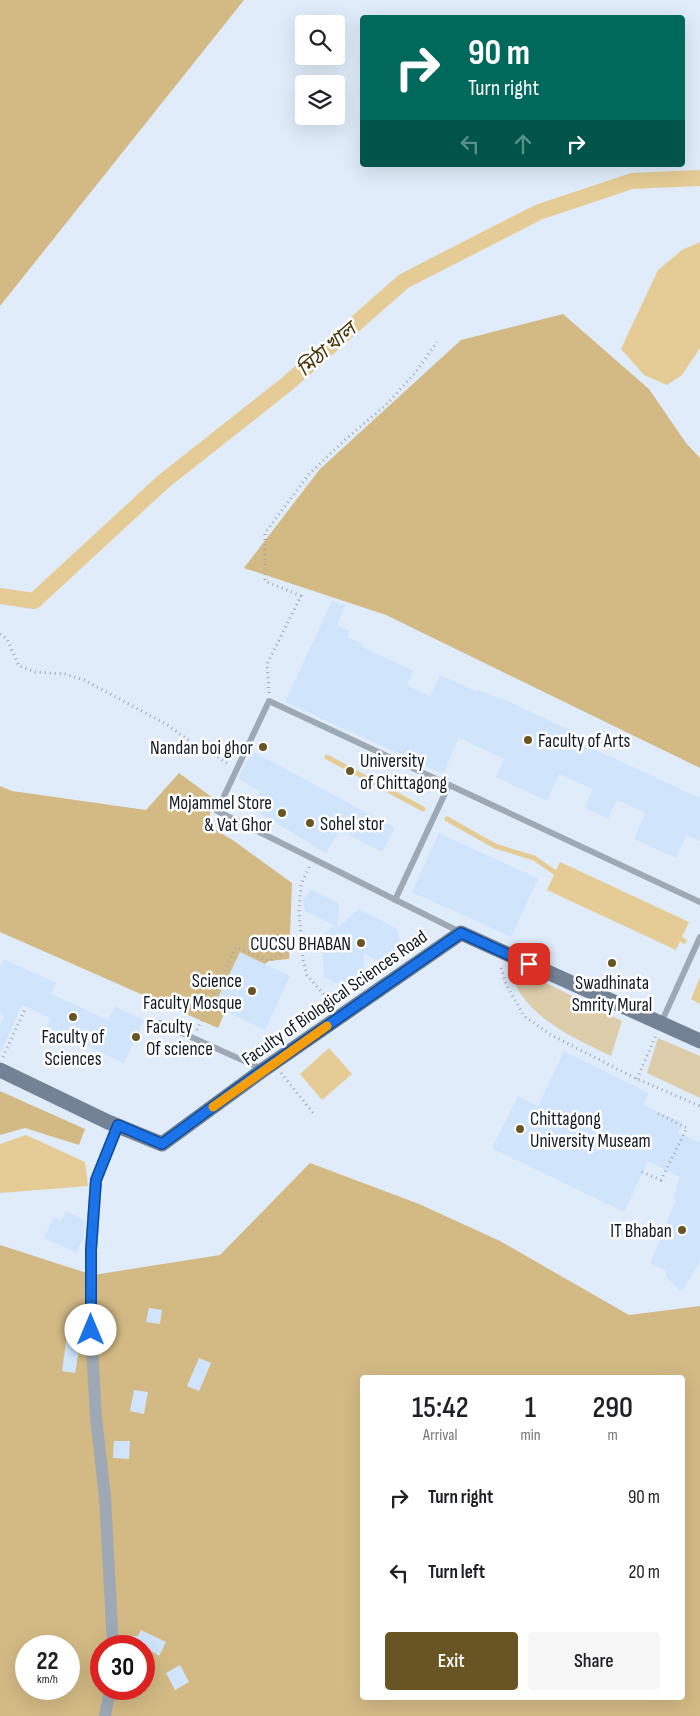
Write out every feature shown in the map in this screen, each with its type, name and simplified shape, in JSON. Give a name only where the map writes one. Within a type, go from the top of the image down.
[{"type":"street","points":[[461,933],[700,1041]]},
{"type":"street","name":"Faculty of Biological Sciences Road","points":[[0,1070],[162,1144],[268,1066],[461,933]]},
{"type":"street","points":[[112,1635],[105,1497],[94,1379],[91,1250],[96,1180],[118,1125]]},
{"type":"street","points":[[105,1716],[108,1700]]},
{"type":"lane","points":[[461,933],[217,811],[269,701],[700,902]]},
{"type":"lane","points":[[395,900],[449,785]]},
{"type":"lane","points":[[661,1023],[700,937]]},
{"type":"lane","points":[[160,1023],[193,1038],[268,1066]]},
{"type":"path","points":[[269,701],[267,664],[301,596],[265,581],[265,533],[309,474],[386,405],[415,373],[437,342]]},
{"type":"path","points":[[0,634],[7,639],[19,666],[35,672],[65,674],[84,680],[166,724],[236,770]]},
{"type":"path","points":[[312,859],[301,885],[300,934],[307,975],[342,1015]]},
{"type":"path","points":[[193,1038],[236,947],[269,961],[283,953],[300,934]]},
{"type":"path","points":[[496,949],[506,984],[524,1016],[551,1035],[637,1079],[700,1106]]},
{"type":"path","points":[[0,1064],[26,1007]]},
{"type":"path","points":[[637,1079],[661,1023]]},
{"type":"path","points":[[268,1066],[314,1114]]},
{"type":"path","points":[[642,1172],[661,1180],[687,1128],[655,1112]]},
{"type":"shaded area","name":"University of Chittagong","points":[[0,0],[700,0],[700,1716],[0,1716]]},
{"type":"shaded area","points":[[0,0],[244,0],[0,306]]},
{"type":"shaded area","points":[[700,242],[700,348],[682,375],[667,385],[644,375],[621,349],[658,270],[682,250]]},
{"type":"shaded area","points":[[563,314],[649,389],[686,443],[700,458],[700,768],[386,615],[244,568],[320,469],[461,340]]},
{"type":"shaded area","points":[[179,773],[213,798],[208,825],[234,841],[292,883],[289,959],[269,961],[238,982],[218,1028],[0,932],[0,786],[12,791],[146,810]]},
{"type":"shaded area","points":[[560,862],[689,922],[676,950],[547,890]]},
{"type":"shaded area","points":[[508,964],[622,1021],[611,1056],[549,1023],[520,993]]},
{"type":"shaded area","points":[[700,977],[700,1004],[691,999]]},
{"type":"shaded area","points":[[658,1038],[700,1056],[700,1098],[647,1073]]},
{"type":"shaded area","points":[[329,1048],[352,1074],[322,1100],[300,1074]]},
{"type":"shaded area","points":[[0,1091],[85,1129],[79,1145],[25,1128],[0,1135]]},
{"type":"shaded area","points":[[26,1135],[85,1162],[88,1186],[0,1193],[0,1144]]},
{"type":"shaded area","points":[[310,1163],[419,1204],[500,1241],[629,1315],[700,1306],[700,1716],[0,1716],[0,1245],[93,1275],[220,1255]]},
{"type":"building","name":"Faculty of Arts","points":[[332,601],[345,606],[337,625],[350,631],[347,637],[364,645],[363,647],[414,671],[407,685],[430,696],[440,675],[478,692],[479,690],[581,735],[578,742],[700,798],[700,841],[686,835],[676,858],[634,839],[645,813],[617,800],[608,819],[585,808],[593,789],[559,774],[547,801],[496,777],[504,759],[459,738],[443,774],[285,702]]},
{"type":"building","points":[[252,751],[395,828],[382,852],[340,830],[326,853],[251,808],[261,791],[238,779]]},
{"type":"building","points":[[439,833],[538,879],[511,937],[412,892]]},
{"type":"building","name":"CUCSU BHABAN","points":[[312,890],[339,903],[338,927],[359,909],[397,929],[402,949],[381,963],[364,954],[364,976],[346,987],[324,978],[321,936],[335,925],[305,912],[303,899]]},
{"type":"building","name":"Science Faculty Mosque","points":[[240,952],[290,976],[265,1030],[214,1006]]},
{"type":"building","name":"Faculty of Sciences","points":[[4,959],[56,983],[51,994],[108,1020],[115,1006],[144,1020],[124,1063],[46,1028],[50,1018],[22,1005],[0,1054],[0,1025],[4,1015],[0,1013],[0,967]]},
{"type":"building","points":[[264,1041],[270,1043],[272,1049],[270,1055],[264,1057],[258,1055],[256,1049],[258,1043]]},
{"type":"building","points":[[564,1051],[649,1093],[643,1105],[683,1123],[678,1133],[700,1142],[700,1261],[682,1292],[666,1277],[666,1270],[650,1264],[676,1199],[673,1198],[680,1177],[648,1161],[624,1212],[492,1148],[518,1096],[538,1106]]},
{"type":"building","points":[[66,1211],[85,1220],[84,1237],[76,1253],[44,1238],[54,1217],[61,1221]]},
{"type":"building","points":[[149,1308],[162,1310],[160,1324],[146,1322]]},
{"type":"building","points":[[70,1314],[83,1315],[75,1373],[62,1371]]},
{"type":"building","points":[[199,1358],[211,1363],[199,1391],[187,1386]]},
{"type":"building","points":[[134,1390],[148,1392],[144,1414],[130,1411]]},
{"type":"building","points":[[114,1441],[130,1441],[129,1459],[113,1458]]},
{"type":"building","points":[[141,1630],[151,1635],[138,1635]]},
{"type":"building","points":[[155,1637],[166,1642],[159,1656],[155,1653]]},
{"type":"building","points":[[180,1665],[189,1682],[175,1690],[166,1673]]},
{"type":"waterway","name":"মিঠা খাল","points":[[0,596],[34,601],[164,481],[287,384],[404,281],[539,212],[632,181],[700,178]]},
{"type":"waterway","points":[[327,757],[423,809]]},
{"type":"waterway","points":[[447,819],[495,846],[534,858],[560,876]]},
{"type":"waterway","points":[[676,936],[684,941]]},
{"type":"slow traffic","points":[[213,1107],[327,1026]]},
{"type":"place","name":"Faculty of Arts","points":[[528,740]]},
{"type":"place","name":"Nandan boi ghor","points":[[263,747]]},
{"type":"place","name":"University of Chittagong","points":[[350,771]]},
{"type":"place","name":"Mojammel Store & Vat Ghor","points":[[282,813]]},
{"type":"place","name":"Sohel stor","points":[[310,823]]},
{"type":"place","name":"CUCSU BHABAN","points":[[361,943]]},
{"type":"place","name":"Swadhinata Smrity Mural","points":[[612,963]]},
{"type":"place","name":"Science Faculty Mosque","points":[[252,991]]},
{"type":"place","name":"Faculty of Sciences","points":[[73,1017]]},
{"type":"place","name":"Faculty Of science","points":[[136,1037]]},
{"type":"place","name":"Chittagong University Museam","points":[[520,1129]]},
{"type":"place","name":"IT Bhaban","points":[[682,1230]]},
{"type":"route","points":[[91,1330],[91,1250],[96,1180],[118,1125],[162,1144],[252,1078],[461,933],[529,964]]}]
